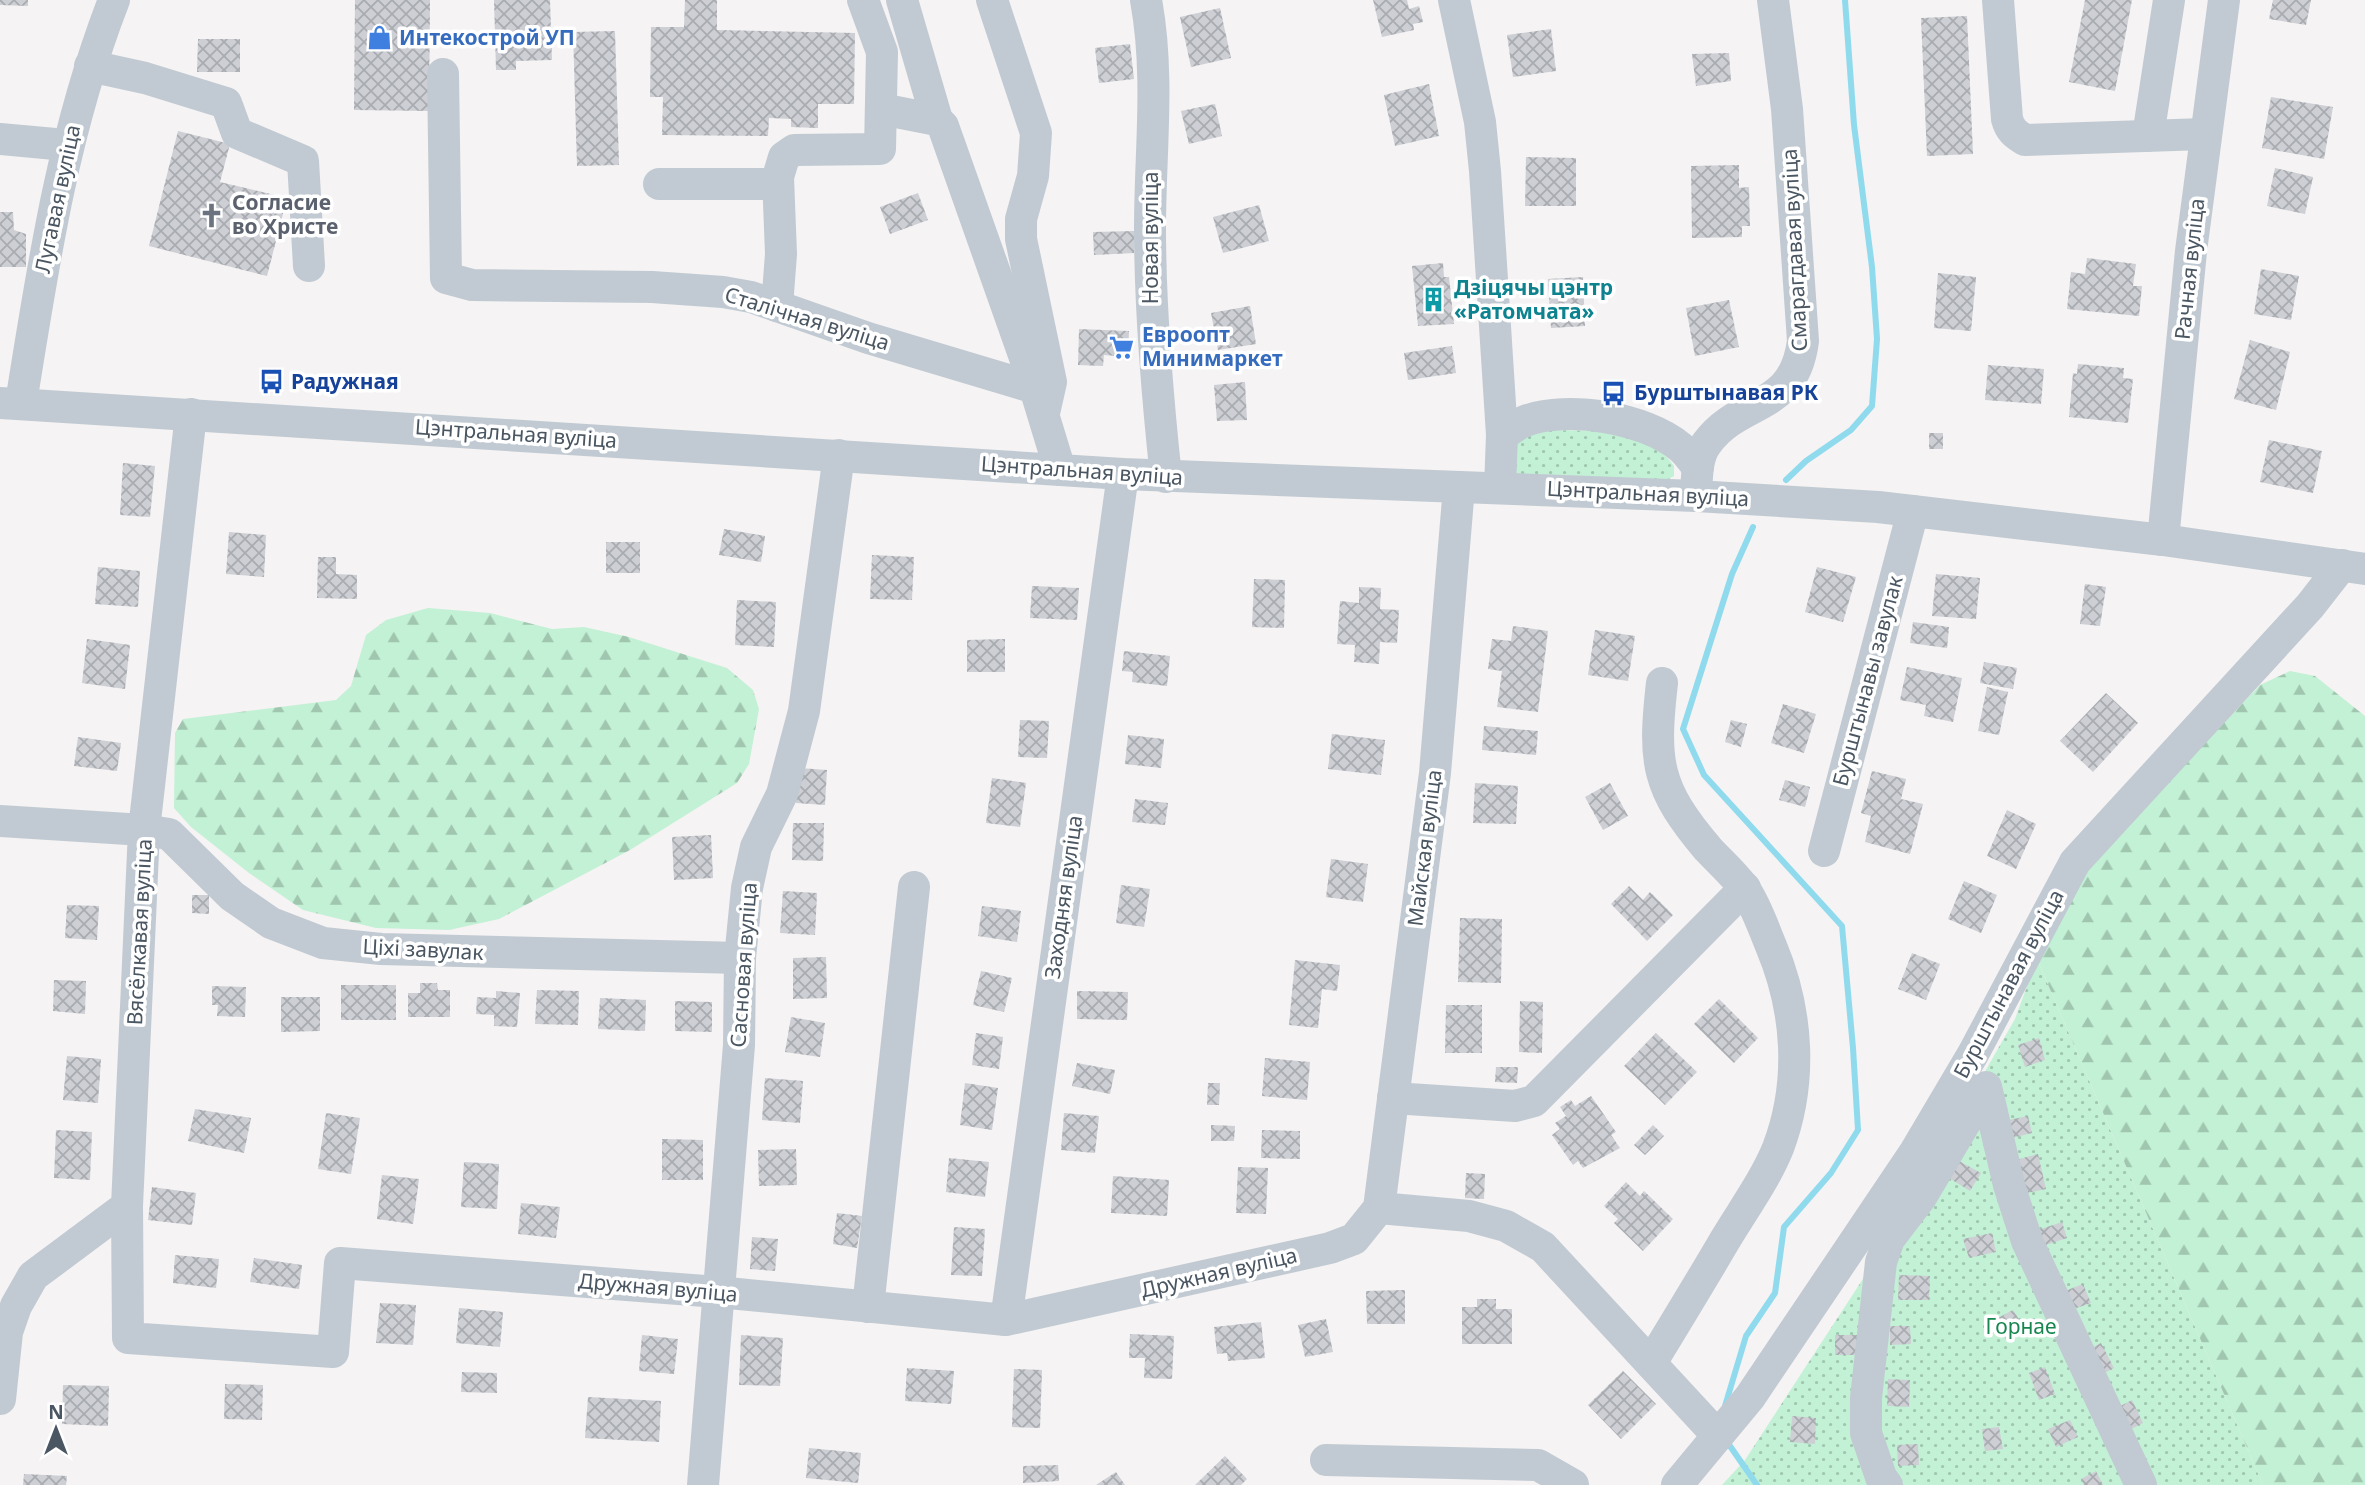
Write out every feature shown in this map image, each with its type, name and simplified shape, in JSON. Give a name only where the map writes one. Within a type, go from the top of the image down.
[{"type":"street","name":"Лугавая вуліца","points":[[10,403],[66,145],[114,0]]},
{"type":"street","points":[[777,306],[781,254],[778,184],[783,156],[794,150],[880,149],[882,52],[863,0]]},
{"type":"street","points":[[902,0],[937,120],[955,158],[1040,402],[1060,470]]},
{"type":"street","points":[[992,0],[1037,132],[1033,176],[1021,219],[1021,239],[1051,382],[1040,402]]},
{"type":"street","name":"Новая вуліца","points":[[1146,0],[1155,59],[1150,225],[1152,339],[1166,477]]},
{"type":"street","points":[[1454,0],[1479,122],[1485,171],[1502,435],[1500,488]]},
{"type":"street","name":"Смарагдавая вуліца","points":[[1697,481],[1706,444],[1730,422],[1782,391],[1801,360],[1803,341],[1787,109],[1773,0]]},
{"type":"street","points":[[1998,0],[2010,130],[2025,140],[2205,134]]},
{"type":"street","points":[[2148,136],[2169,0]]},
{"type":"street","name":"Рачная вуліца","points":[[2163,540],[2205,134],[2224,0]]},
{"type":"street","points":[[90,66],[145,78],[226,103],[237,133],[303,161],[309,266]]},
{"type":"street","name":"Сталічная вуліца","points":[[443,74],[446,278],[472,285],[697,289],[751,297],[1040,402]]},
{"type":"street","points":[[881,108],[937,120]]},
{"type":"street","points":[[0,139],[66,145]]},
{"type":"street","points":[[659,184],[778,184]]},
{"type":"street","name":"Цэнтральная вуліца","points":[[10,403],[1166,477],[1500,488],[1697,481],[2353,567]]},
{"type":"street","name":"Вясёлкавая вуліца","points":[[127,1206],[144,830],[191,414]]},
{"type":"street","points":[[1502,435],[1525,421],[1563,415],[1638,424],[1680,447],[1697,481]]},
{"type":"street","name":"Сасновая вуліца","points":[[704,1485],[739,1045],[740,958],[747,888],[756,846],[782,794],[804,711],[839,455]]},
{"type":"street","name":"Заходняя вуліца","points":[[1006,1320],[1123,474]]},
{"type":"street","name":"Майская вуліца","points":[[1379,1208],[1435,774],[1459,487]]},
{"type":"street","name":"Бурштынавы завулак","points":[[1824,851],[1913,511]]},
{"type":"street","name":"Бурштынавая вуліца","points":[[1688,1480],[1718,1436],[1750,1397],[1908,1163],[1973,1054],[2075,862],[2310,606],[2353,567]]},
{"type":"street","points":[[1651,1363],[1765,1174],[1788,1113],[1794,1081],[1790,1001],[1781,971],[1745,888],[1683,819],[1666,792],[1658,762],[1657,726],[1662,683]]},
{"type":"street","name":"Ціхі завулак","points":[[0,821],[169,834],[232,896],[271,923],[323,943],[407,950],[740,958]]},
{"type":"street","points":[[868,1307],[914,887]]},
{"type":"street","points":[[1393,1098],[1516,1106],[1534,1101],[1745,888]]},
{"type":"street","points":[[1973,1054],[1986,1087],[2009,1185],[2027,1241],[2141,1485]]},
{"type":"street","points":[[1887,1485],[1881,1477],[1866,1433],[1866,1398],[1881,1262],[1889,1239],[1921,1197],[1986,1087]]},
{"type":"street","points":[[0,1399],[7,1332],[16,1306],[33,1276],[127,1206]]},
{"type":"street","name":"Дружная вуліца","points":[[127,1206],[128,1338],[333,1352],[340,1264],[718,1292],[1006,1320],[1330,1248],[1354,1239],[1367,1227],[1379,1208]]},
{"type":"street","points":[[1379,1208],[1469,1216],[1506,1226],[1543,1247],[1718,1436]]},
{"type":"street","points":[[1326,1460],[1538,1465],[1573,1485]]},
{"type":"green space","points":[[1554,430],[1603,432],[1635,438],[1650,444],[1663,454],[1674,466],[1674,476],[1667,480],[1517,474],[1512,468],[1516,438]]},
{"type":"green space","points":[[428,608],[490,613],[552,629],[584,627],[629,637],[727,668],[753,690],[759,709],[749,764],[737,783],[630,850],[499,919],[449,930],[376,928],[303,910],[249,873],[191,827],[174,808],[175,733],[183,719],[336,700],[351,686],[366,635],[386,620]]},
{"type":"green space","points":[[2290,671],[2315,676],[2365,716],[2365,1485],[2263,1485],[2037,959],[2088,865],[2260,685]]},
{"type":"green space","name":"Горнае","points":[[2037,959],[2263,1485],[1722,1485],[1745,1460],[1889,1239],[2015,1019]]},
{"type":"building","points":[[0,0],[28,0],[28,6],[0,5]]},
{"type":"building","points":[[355,0],[430,0],[429,111],[354,110]]},
{"type":"building","points":[[494,0],[550,0],[552,60],[516,61],[516,70],[496,70]]},
{"type":"building","points":[[685,0],[717,0],[717,30],[855,33],[854,104],[818,104],[818,128],[791,127],[791,119],[769,118],[768,136],[662,135],[663,97],[650,97],[651,27],[684,27]]},
{"type":"building","points":[[1373,0],[1407,0],[1409,9],[1419,6],[1423,22],[1413,24],[1414,30],[1382,37]]},
{"type":"building","points":[[2085,0],[2132,0],[2115,91],[2069,82]]},
{"type":"building","points":[[2273,0],[2311,0],[2306,25],[2269,19]]},
{"type":"building","points":[[1220,8],[1231,58],[1191,67],[1180,17]]},
{"type":"building","points":[[1967,16],[1973,154],[1927,156],[1921,18]]},
{"type":"building","points":[[1551,29],[1556,71],[1513,77],[1507,35]]},
{"type":"building","points":[[615,31],[619,165],[577,166],[573,32]]},
{"type":"building","points":[[198,39],[240,39],[240,72],[197,72]]},
{"type":"building","points":[[1130,44],[1134,79],[1099,83],[1095,48]]},
{"type":"building","points":[[1729,53],[1731,81],[1696,86],[1692,54]]},
{"type":"building","points":[[1429,84],[1439,136],[1395,146],[1384,95]]},
{"type":"building","points":[[2271,97],[2333,107],[2324,159],[2262,148]]},
{"type":"building","points":[[1215,104],[1222,136],[1189,144],[1181,111]]},
{"type":"building","name":"Согласие во Христе","points":[[178,131],[230,144],[220,182],[287,198],[267,276],[149,246]]},
{"type":"building","points":[[1526,157],[1576,158],[1576,206],[1525,206]]},
{"type":"building","points":[[1739,165],[1739,188],[1749,187],[1750,226],[1742,226],[1742,237],[1692,238],[1691,166]]},
{"type":"building","points":[[2275,168],[2313,177],[2305,214],[2267,206]]},
{"type":"building","points":[[918,193],[928,220],[890,234],[880,207]]},
{"type":"building","points":[[1259,205],[1269,241],[1223,253],[1213,217]]},
{"type":"building","points":[[0,212],[13,212],[14,230],[26,234],[26,267],[0,267]]},
{"type":"building","points":[[1134,231],[1134,253],[1094,255],[1093,232]]},
{"type":"building","points":[[2087,258],[2136,264],[2133,286],[2142,286],[2139,316],[2067,309],[2071,272],[2085,274]]},
{"type":"building","name":"Дзіцячы цэнтр «Ратомчата»","points":[[1443,263],[1444,277],[1449,277],[1454,324],[1418,326],[1412,266]]},
{"type":"building","points":[[2261,269],[2299,276],[2291,320],[2254,314]]},
{"type":"building","points":[[1938,273],[1976,277],[1971,331],[1934,328]]},
{"type":"building","points":[[1583,277],[1585,326],[1551,328],[1548,279]]},
{"type":"building","points":[[1729,300],[1739,347],[1695,356],[1686,308]]},
{"type":"building","points":[[1250,306],[1256,344],[1218,350],[1211,313]]},
{"type":"building","points":[[1079,329],[1129,331],[1128,357],[1104,355],[1103,366],[1078,365]]},
{"type":"building","points":[[2250,340],[2290,352],[2276,410],[2234,399]]},
{"type":"building","points":[[1452,346],[1456,373],[1408,380],[1404,353]]},
{"type":"building","points":[[2078,364],[2124,368],[2123,378],[2133,379],[2128,423],[2069,417],[2073,373],[2077,374]]},
{"type":"building","points":[[1988,365],[2044,369],[2041,404],[1985,400]]},
{"type":"building","points":[[1245,382],[1247,420],[1217,421],[1214,385]]},
{"type":"building","points":[[1929,433],[1943,433],[1943,449],[1929,449]]},
{"type":"building","points":[[2269,440],[2322,451],[2313,493],[2260,482]]},
{"type":"building","points":[[123,463],[155,466],[150,517],[120,515]]},
{"type":"building","points":[[724,529],[765,536],[761,562],[719,555]]},
{"type":"building","points":[[229,532],[266,535],[264,577],[226,574]]},
{"type":"building","points":[[606,542],[640,542],[640,573],[606,573]]},
{"type":"building","points":[[872,555],[914,557],[912,600],[870,599]]},
{"type":"building","points":[[318,557],[336,557],[336,574],[357,575],[357,599],[317,598]]},
{"type":"building","points":[[98,567],[140,571],[138,607],[95,604]]},
{"type":"building","points":[[1817,567],[1856,577],[1843,622],[1805,612]]},
{"type":"building","points":[[1936,574],[1980,578],[1976,619],[1932,616]]},
{"type":"building","points":[[1254,579],[1285,580],[1284,628],[1252,627]]},
{"type":"building","points":[[2085,584],[2106,587],[2100,626],[2080,624]]},
{"type":"building","points":[[1032,586],[1079,588],[1077,620],[1030,618]]},
{"type":"building","points":[[1359,587],[1381,588],[1380,609],[1399,610],[1397,643],[1380,642],[1379,664],[1354,662],[1355,645],[1337,644],[1340,601],[1359,603]]},
{"type":"building","points":[[737,600],[776,602],[774,647],[735,645]]},
{"type":"building","points":[[1913,622],[1949,627],[1947,648],[1910,643]]},
{"type":"building","points":[[1513,626],[1548,631],[1538,712],[1497,707],[1502,671],[1488,669],[1492,639],[1511,641]]},
{"type":"building","points":[[1595,630],[1635,636],[1628,681],[1588,675]]},
{"type":"building","points":[[87,639],[130,645],[125,689],[82,683]]},
{"type":"building","points":[[1005,639],[1005,672],[967,672],[967,640]]},
{"type":"building","points":[[1124,651],[1170,656],[1167,686],[1132,682],[1133,672],[1122,671]]},
{"type":"building","points":[[1984,662],[2017,668],[2013,689],[1980,683]]},
{"type":"building","points":[[1907,667],[1962,678],[1953,722],[1924,716],[1926,705],[1900,700]]},
{"type":"building","points":[[1987,687],[2008,692],[1999,735],[1978,731]]},
{"type":"building","points":[[2106,693],[2138,723],[2093,772],[2060,741]]},
{"type":"building","points":[[1783,704],[1816,714],[1804,753],[1771,743]]},
{"type":"building","points":[[1020,720],[1049,721],[1047,758],[1018,757]]},
{"type":"building","points":[[1731,720],[1747,724],[1741,747],[1725,742]]},
{"type":"building","points":[[1484,726],[1538,731],[1536,755],[1482,750]]},
{"type":"building","points":[[1332,734],[1385,740],[1381,775],[1328,769]]},
{"type":"building","points":[[1128,735],[1164,739],[1161,768],[1125,764]]},
{"type":"building","points":[[78,737],[121,743],[117,771],[74,766]]},
{"type":"building","points":[[799,768],[827,770],[825,805],[796,803]]},
{"type":"building","points":[[1872,771],[1906,779],[1901,799],[1923,804],[1910,854],[1865,842],[1871,816],[1861,813]]},
{"type":"building","points":[[992,778],[1026,783],[1020,827],[986,823]]},
{"type":"building","points":[[1785,780],[1810,787],[1805,807],[1779,800]]},
{"type":"building","points":[[1475,783],[1518,786],[1516,824],[1473,823]]},
{"type":"building","points":[[1610,783],[1628,816],[1603,830],[1585,797]]},
{"type":"building","points":[[1135,799],[1168,803],[1165,825],[1132,822]]},
{"type":"building","points":[[2007,810],[2036,824],[2016,869],[1987,856]]},
{"type":"building","points":[[793,823],[824,823],[823,861],[792,860]]},
{"type":"building","points":[[711,835],[713,878],[674,880],[672,837]]},
{"type":"building","points":[[1331,859],[1368,864],[1363,902],[1326,897]]},
{"type":"building","points":[[1964,881],[1997,895],[1981,933],[1948,919]]},
{"type":"building","points":[[1121,885],[1150,889],[1144,927],[1116,923]]},
{"type":"building","points":[[1629,886],[1643,900],[1650,892],[1673,915],[1647,941],[1611,904]]},
{"type":"building","points":[[783,891],[817,893],[815,935],[780,933]]},
{"type":"building","points":[[192,895],[209,895],[209,914],[192,913]]},
{"type":"building","points":[[67,905],[99,906],[97,940],[65,938]]},
{"type":"building","points":[[982,906],[1021,911],[1017,942],[978,936]]},
{"type":"building","points":[[1460,918],[1502,919],[1501,983],[1458,982]]},
{"type":"building","points":[[1912,953],[1940,964],[1926,1000],[1898,989]]},
{"type":"building","points":[[826,957],[827,998],[793,999],[793,958]]},
{"type":"building","points":[[1295,960],[1340,965],[1337,991],[1322,989],[1318,1028],[1289,1025]]},
{"type":"building","points":[[981,971],[1012,978],[1004,1012],[973,1005]]},
{"type":"building","points":[[54,980],[86,981],[85,1014],[53,1011]]},
{"type":"building","points":[[420,983],[437,983],[438,990],[450,990],[450,1017],[408,1017],[408,993],[420,993]]},
{"type":"building","points":[[341,985],[396,985],[396,1020],[341,1020]]},
{"type":"building","points":[[212,986],[246,987],[245,1017],[217,1016],[218,1005],[212,1005]]},
{"type":"building","points":[[537,990],[579,991],[578,1025],[535,1024]]},
{"type":"building","points":[[496,991],[520,993],[517,1027],[494,1026],[494,1015],[476,1014],[477,997],[496,998]]},
{"type":"building","points":[[1077,991],[1128,992],[1127,1020],[1077,1019]]},
{"type":"building","points":[[281,997],[320,997],[320,1031],[281,1032]]},
{"type":"building","points":[[600,998],[646,1000],[645,1031],[598,1029]]},
{"type":"building","points":[[1719,999],[1758,1038],[1734,1063],[1694,1024]]},
{"type":"building","points":[[675,1001],[712,1002],[712,1032],[675,1031]]},
{"type":"building","points":[[1520,1001],[1543,1002],[1542,1053],[1519,1052]]},
{"type":"building","points":[[1446,1005],[1482,1005],[1482,1053],[1445,1053]]},
{"type":"building","points":[[791,1017],[825,1023],[820,1057],[785,1052]]},
{"type":"building","points":[[976,1033],[1003,1037],[999,1069],[972,1065]]},
{"type":"building","points":[[1656,1033],[1697,1072],[1665,1105],[1624,1066]]},
{"type":"building","points":[[2039,1038],[2045,1060],[2025,1067],[2018,1045]]},
{"type":"building","points":[[67,1056],[101,1059],[98,1103],[63,1100]]},
{"type":"building","points":[[1265,1058],[1310,1062],[1307,1100],[1262,1096]]},
{"type":"building","points":[[1077,1063],[1115,1070],[1110,1094],[1072,1086]]},
{"type":"building","points":[[1496,1067],[1518,1067],[1517,1083],[1495,1082]]},
{"type":"building","points":[[765,1078],[803,1081],[800,1123],[762,1120]]},
{"type":"building","points":[[965,1083],[998,1088],[992,1130],[960,1125]]},
{"type":"building","points":[[1208,1083],[1220,1083],[1219,1105],[1207,1105]]},
{"type":"building","points":[[1591,1096],[1616,1132],[1611,1135],[1620,1148],[1583,1168],[1578,1161],[1573,1165],[1552,1135],[1560,1129],[1555,1123],[1566,1116],[1560,1107],[1571,1100],[1575,1106]]},
{"type":"building","points":[[195,1109],[251,1118],[244,1153],[188,1141]]},
{"type":"building","points":[[326,1113],[360,1118],[351,1174],[318,1169]]},
{"type":"building","points":[[1064,1113],[1099,1116],[1095,1153],[1061,1150]]},
{"type":"building","points":[[2028,1116],[2032,1133],[2008,1139],[2004,1121]]},
{"type":"building","points":[[1211,1125],[1235,1126],[1234,1141],[1211,1141]]},
{"type":"building","points":[[1653,1125],[1664,1136],[1645,1155],[1634,1145]]},
{"type":"building","points":[[56,1130],[92,1132],[90,1180],[54,1178]]},
{"type":"building","points":[[1262,1130],[1300,1131],[1300,1159],[1261,1158]]},
{"type":"building","points":[[662,1139],[703,1140],[703,1180],[662,1180]]},
{"type":"building","points":[[796,1149],[797,1185],[759,1186],[758,1150]]},
{"type":"building","points":[[2038,1154],[2046,1189],[2018,1195],[2009,1162]]},
{"type":"building","points":[[949,1158],[989,1162],[985,1197],[946,1192]]},
{"type":"building","points":[[1959,1161],[1981,1173],[1970,1191],[1949,1178]]},
{"type":"building","points":[[464,1162],[499,1164],[497,1209],[461,1207]]},
{"type":"building","points":[[1238,1167],[1268,1168],[1266,1214],[1236,1213]]},
{"type":"building","points":[[1466,1173],[1485,1174],[1484,1199],[1465,1198]]},
{"type":"building","points":[[382,1175],[419,1179],[413,1224],[377,1219]]},
{"type":"building","points":[[1113,1176],[1169,1180],[1167,1216],[1111,1213]]},
{"type":"building","points":[[1626,1182],[1640,1196],[1644,1191],[1673,1219],[1643,1251],[1614,1223],[1618,1219],[1604,1206]]},
{"type":"building","points":[[152,1187],[196,1193],[192,1225],[148,1220]]},
{"type":"building","points":[[521,1203],[560,1207],[556,1238],[518,1234]]},
{"type":"building","points":[[837,1213],[862,1216],[857,1248],[833,1244]]},
{"type":"building","points":[[2062,1222],[2067,1238],[2037,1248],[2032,1232]]},
{"type":"building","points":[[954,1227],[985,1229],[982,1276],[951,1275]]},
{"type":"building","points":[[1992,1233],[1996,1252],[1969,1258],[1963,1239]]},
{"type":"building","points":[[752,1237],[778,1239],[775,1271],[750,1269]]},
{"type":"building","points":[[175,1255],[219,1259],[216,1288],[173,1283]]},
{"type":"building","points":[[254,1258],[302,1265],[299,1289],[250,1282]]},
{"type":"building","points":[[1899,1275],[1930,1276],[1929,1300],[1898,1300]]},
{"type":"building","points":[[2083,1284],[2091,1303],[2065,1312],[2057,1294]]},
{"type":"building","points":[[1405,1290],[1405,1324],[1367,1324],[1366,1291]]},
{"type":"building","points":[[1477,1299],[1496,1299],[1496,1309],[1512,1309],[1512,1344],[1462,1344],[1462,1307],[1477,1307]]},
{"type":"building","points":[[380,1303],[416,1305],[413,1345],[376,1343]]},
{"type":"building","points":[[459,1308],[503,1312],[500,1347],[456,1343]]},
{"type":"building","points":[[2013,1310],[2025,1329],[2006,1340],[1994,1320]]},
{"type":"building","points":[[1326,1319],[1333,1352],[1305,1357],[1298,1325]]},
{"type":"building","points":[[1261,1322],[1265,1358],[1228,1361],[1227,1353],[1217,1354],[1214,1327]]},
{"type":"building","points":[[1890,1326],[1910,1326],[1911,1344],[1890,1345]]},
{"type":"building","points":[[1130,1334],[1174,1336],[1172,1379],[1144,1378],[1145,1358],[1129,1358]]},
{"type":"building","points":[[642,1335],[678,1339],[674,1374],[639,1371]]},
{"type":"building","points":[[741,1335],[783,1338],[780,1386],[739,1385]]},
{"type":"building","points":[[1835,1335],[1857,1335],[1857,1355],[1835,1355]]},
{"type":"building","points":[[2101,1343],[2114,1368],[2095,1378],[2082,1353]]},
{"type":"building","points":[[2045,1367],[2055,1394],[2039,1400],[2029,1373]]},
{"type":"building","points":[[907,1368],[954,1371],[951,1404],[905,1401]]},
{"type":"building","points":[[1014,1369],[1042,1370],[1040,1428],[1012,1427]]},
{"type":"building","points":[[1623,1371],[1656,1404],[1621,1439],[1588,1405]]},
{"type":"building","points":[[462,1372],[497,1373],[497,1393],[461,1392]]},
{"type":"building","points":[[1888,1379],[1910,1380],[1909,1407],[1887,1406]]},
{"type":"building","points":[[225,1384],[263,1385],[262,1420],[224,1419]]},
{"type":"building","points":[[63,1385],[109,1386],[108,1426],[62,1424]]},
{"type":"building","points":[[588,1397],[661,1401],[659,1442],[585,1438]]},
{"type":"building","points":[[2132,1400],[2143,1423],[2124,1433],[2113,1410]]},
{"type":"building","points":[[1792,1416],[1816,1418],[1815,1444],[1790,1442]]},
{"type":"building","points":[[2070,1420],[2078,1437],[2056,1447],[2048,1429]]},
{"type":"building","points":[[1999,1427],[2003,1449],[1985,1451],[1982,1429]]},
{"type":"building","points":[[1918,1444],[1919,1465],[1898,1466],[1897,1445]]},
{"type":"building","points":[[809,1448],[861,1453],[858,1483],[806,1478]]},
{"type":"building","points":[[1225,1456],[1247,1479],[1241,1485],[1195,1485]]},
{"type":"building","points":[[1058,1465],[1059,1481],[1023,1483],[1023,1466]]},
{"type":"building","points":[[2096,1471],[2103,1485],[2084,1485],[2081,1479]]},
{"type":"building","points":[[1116,1472],[1125,1485],[1096,1485]]},
{"type":"building","points":[[24,1474],[67,1476],[66,1485],[23,1485]]},
{"type":"waterway","points":[[1786,480],[1806,461],[1851,430],[1872,406],[1877,339],[1872,267],[1854,125],[1845,0]]},
{"type":"waterway","points":[[1725,1406],[1746,1336],[1775,1293],[1784,1227],[1831,1173],[1858,1130],[1842,926],[1704,775],[1683,729],[1732,574],[1753,527]]},
{"type":"waterway","points":[[1730,1446],[1757,1485]]},
{"type":"place","name":"Интекострой УП","points":[[379,38]]},
{"type":"place","name":"Согласие во Христе","points":[[212,215]]},
{"type":"place","name":"Дзіцячы цэнтр «Ратомчата»","points":[[1434,300]]},
{"type":"place","name":"Евроопт Минимаркет","points":[[1122,347]]},
{"type":"place","name":"Радужная","points":[[271,382]]},
{"type":"place","name":"Бурштынавая РК","points":[[1614,393]]}]
